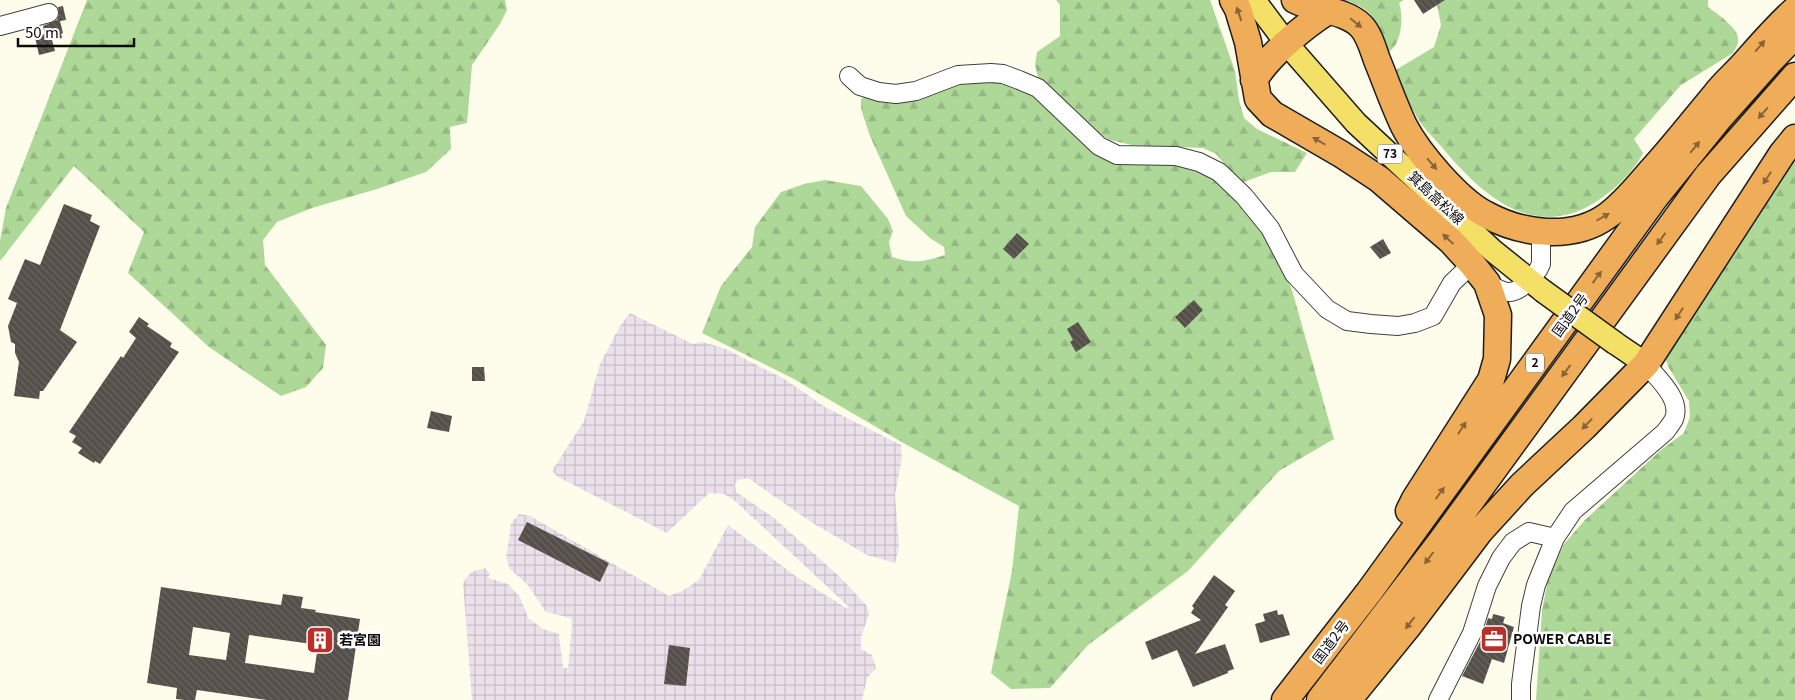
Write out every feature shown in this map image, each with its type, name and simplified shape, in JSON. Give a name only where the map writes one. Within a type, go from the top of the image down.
[{"type":"highway","points":[[1233,0],[1238,9],[1248,42],[1258,99],[1272,114],[1341,154],[1379,180],[1451,241],[1480,273],[1498,315],[1497,359],[1491,380],[1415,499],[1369,592]]},
{"type":"highway","points":[[1295,0],[1305,5],[1347,16],[1361,26],[1370,41],[1405,127],[1418,149],[1456,192],[1484,214],[1515,227],[1541,232],[1568,231],[1587,225],[1606,217],[1621,204],[1666,155],[1716,93],[1779,24],[1795,10]]},
{"type":"highway","points":[[1254,80],[1260,70],[1287,44],[1328,11]]},
{"type":"highway","name":"国道2号","points":[[1285,700],[1369,592],[1656,196],[1720,117],[1795,35]]},
{"type":"highway","name":"国道2号","points":[[1320,700],[1440,543],[1708,175],[1795,76]]},
{"type":"highway","points":[[1348,700],[1366,675],[1409,625],[1480,531],[1522,485],[1584,427],[1646,364],[1782,154],[1795,138]]},
{"type":"main road","name":"箕島高松線","points":[[1254,0],[1287,44],[1356,123],[1492,250],[1615,343],[1646,364]]},
{"type":"street","points":[[0,26],[48,13]]},
{"type":"street","points":[[850,76],[860,86],[879,92],[896,94],[916,91],[958,75],[974,73],[1003,74],[1038,88],[1099,146],[1117,155],[1176,156],[1199,162],[1219,172],[1244,196],[1270,228],[1294,274],[1327,309],[1347,321],[1398,326],[1414,323],[1433,316],[1452,283],[1480,273],[1506,292],[1516,292],[1535,282],[1541,264],[1541,232]]},
{"type":"street","points":[[1521,700],[1521,684],[1531,606],[1536,585],[1554,538],[1573,512],[1665,432],[1674,418],[1675,406],[1670,394],[1646,364]]},
{"type":"street","points":[[1438,700],[1472,633],[1487,586],[1501,558],[1513,542],[1529,532],[1554,538]]},
{"type":"shaded area","points":[[630,313],[693,344],[703,342],[726,349],[786,380],[825,407],[901,445],[902,458],[895,495],[899,547],[895,563],[867,555],[811,522],[748,478],[738,480],[735,484],[736,492],[774,518],[840,577],[867,606],[869,614],[861,637],[861,649],[872,655],[876,668],[867,678],[862,700],[472,700],[463,583],[471,572],[485,568],[490,574],[488,578],[508,584],[520,597],[528,618],[543,629],[559,634],[563,668],[568,668],[571,618],[546,612],[527,584],[510,569],[506,558],[511,524],[519,514],[530,516],[669,596],[682,591],[699,580],[728,525],[794,575],[846,608],[849,607],[735,501],[724,494],[709,493],[667,533],[558,477],[552,471],[584,421],[600,364],[620,326]]},
{"type":"green space","points":[[87,0],[505,0],[507,10],[500,24],[472,65],[467,123],[450,127],[451,149],[426,172],[312,208],[277,222],[263,240],[265,265],[326,345],[323,368],[306,387],[281,396],[209,347],[128,273],[144,232],[74,166],[0,261],[0,241],[6,208]]},
{"type":"green space","points":[[1056,0],[1210,0],[1235,71],[1239,100],[1244,118],[1257,129],[1307,153],[1295,172],[1271,172],[1241,183],[1216,154],[1203,148],[1132,145],[1110,140],[1086,126],[1038,77],[1035,65],[1037,52],[1060,36],[1060,5]]},
{"type":"green space","points":[[1345,0],[1404,0],[1399,3],[1401,23],[1399,38],[1392,49],[1387,53],[1378,26],[1370,14],[1364,8]]},
{"type":"green space","points":[[1436,0],[1708,0],[1708,7],[1734,30],[1737,34],[1738,42],[1733,53],[1681,85],[1634,139],[1643,153],[1633,169],[1619,184],[1587,207],[1565,215],[1545,217],[1526,214],[1507,206],[1474,182],[1420,122],[1410,104],[1394,71],[1434,47],[1441,25]]},
{"type":"green space","points":[[976,79],[1015,84],[1032,94],[1097,152],[1193,167],[1238,197],[1270,240],[1292,290],[1334,439],[1279,471],[1188,571],[1088,645],[1050,688],[1011,689],[991,673],[1012,571],[1019,506],[907,445],[792,378],[702,333],[721,286],[752,247],[755,227],[781,192],[804,184],[825,180],[861,186],[888,219],[893,231],[889,242],[892,257],[906,261],[918,261],[945,255],[944,247],[930,238],[906,216],[870,136],[861,109],[861,99],[866,96]]},
{"type":"green space","points":[[1795,153],[1795,700],[1536,700],[1542,611],[1548,579],[1564,544],[1585,520],[1661,450],[1684,433],[1690,417],[1689,401],[1665,358]]},
{"type":"building","points":[[1414,0],[1445,0],[1423,14]]},
{"type":"building","points":[[63,6],[66,20],[60,21],[63,33],[61,34],[62,38],[52,40],[55,51],[39,55],[35,37],[45,34],[43,26],[57,20],[59,15],[58,7]]},
{"type":"building","points":[[64,204],[92,215],[90,221],[100,226],[60,330],[77,342],[43,391],[40,391],[39,399],[14,396],[19,362],[15,353],[15,344],[11,342],[8,326],[17,303],[8,299],[25,259],[40,265]]},
{"type":"building","points":[[1017,233],[1029,244],[1014,259],[1003,249]]},
{"type":"building","points":[[1383,239],[1391,253],[1380,259],[1370,247]]},
{"type":"building","points":[[1194,300],[1203,310],[1185,328],[1175,317]]},
{"type":"building","points":[[139,317],[149,324],[147,326],[172,343],[170,347],[179,352],[100,464],[95,461],[94,463],[78,453],[82,448],[72,442],[76,436],[69,432],[121,356],[123,358],[136,338],[129,332]]},
{"type":"building","points":[[1078,322],[1091,342],[1076,352],[1070,342],[1073,340],[1067,329]]},
{"type":"building","points":[[472,367],[484,367],[485,381],[472,381]]},
{"type":"building","points":[[431,411],[452,416],[449,432],[427,428]]},
{"type":"building","points":[[527,522],[609,563],[600,582],[518,540]]},
{"type":"building","points":[[1214,575],[1235,591],[1225,605],[1228,607],[1195,654],[1225,644],[1234,669],[1193,687],[1177,650],[1152,660],[1145,642],[1201,620],[1191,613],[1194,608],[1192,606]]},
{"type":"building","name":"若宮園","points":[[161,587],[281,605],[283,594],[303,597],[301,608],[360,619],[348,700],[267,700],[197,690],[195,700],[185,700],[176,699],[177,688],[147,683]],"holes":[[[193,627],[230,633],[226,660],[189,655]],[[249,635],[318,645],[314,673],[245,663]]]},
{"type":"building","points":[[1277,610],[1278,615],[1283,614],[1290,635],[1260,643],[1255,624],[1265,621],[1263,614]]},
{"type":"building","points":[[1493,614],[1505,617],[1503,623],[1514,627],[1504,663],[1492,659],[1483,684],[1462,676],[1482,638],[1488,618],[1492,619]]},
{"type":"building","points":[[669,645],[690,648],[686,686],[664,684]]},
{"type":"place","name":"POWER CABLE","points":[[1494,639]]},
{"type":"place","name":"若宮園","points":[[320,640]]}]
